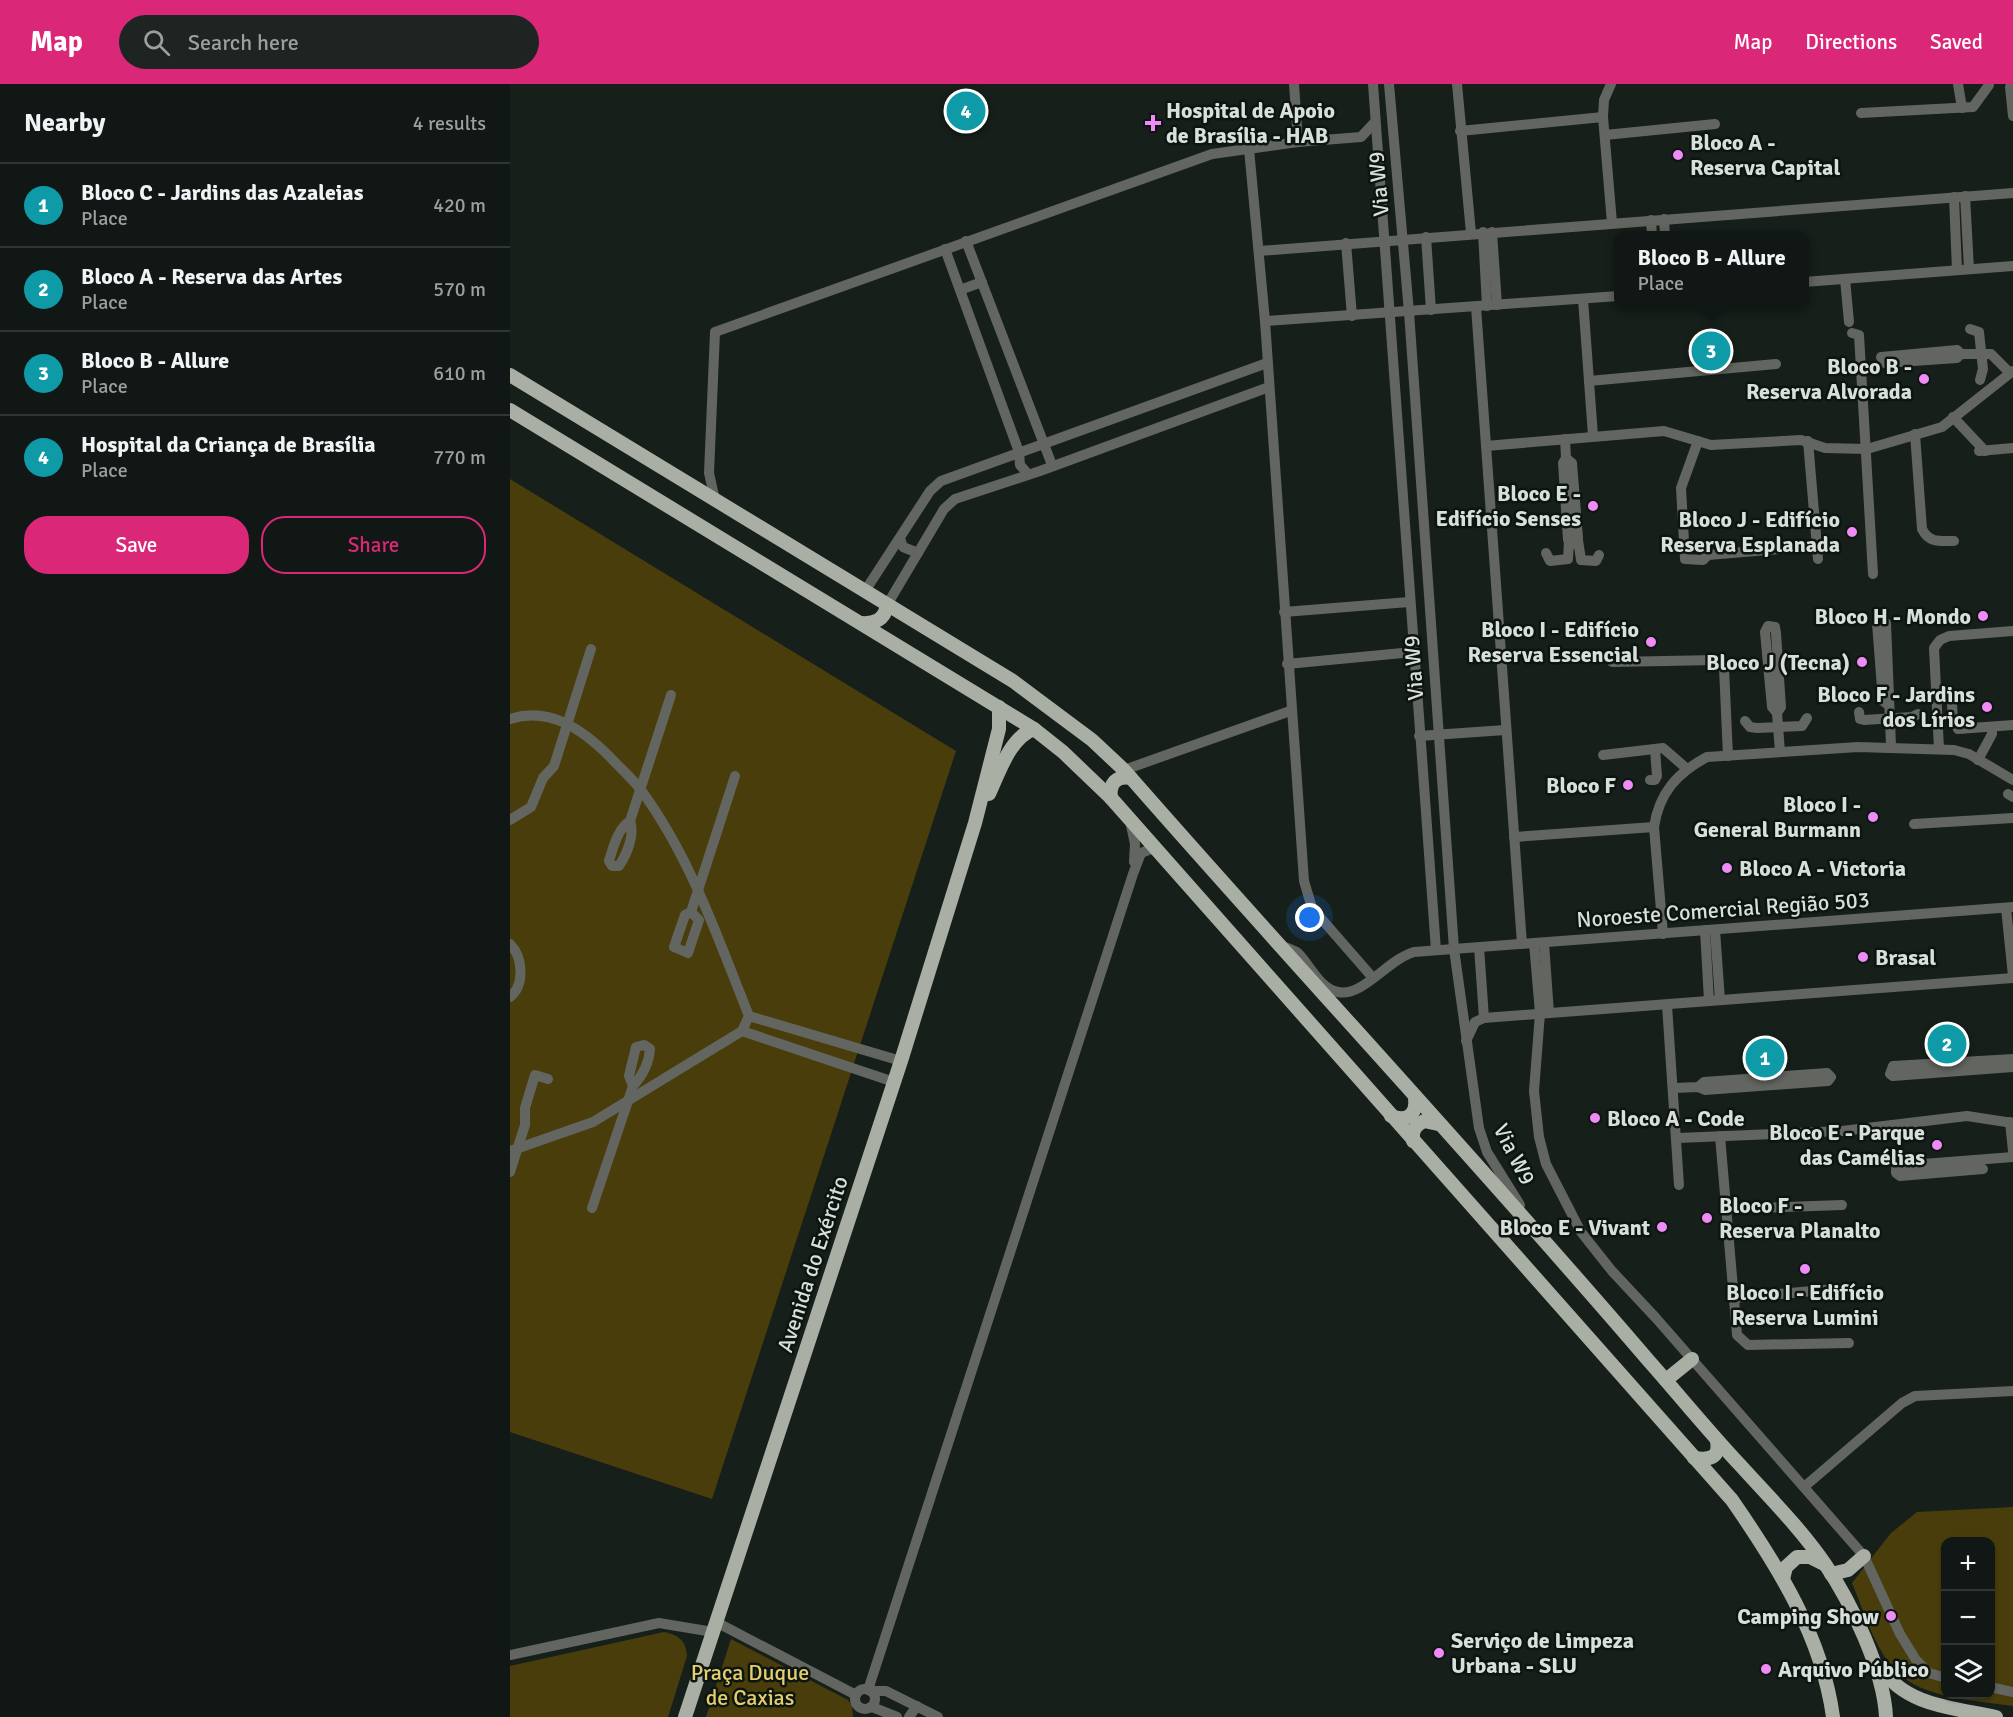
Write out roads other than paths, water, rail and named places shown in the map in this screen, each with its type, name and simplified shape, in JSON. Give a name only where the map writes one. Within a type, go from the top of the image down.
[{"type":"main road","points":[[510,375],[1046,703],[1092,740],[1128,774],[1438,1124],[1539,1232],[1717,1441],[1808,1540],[1830,1570],[1867,1644],[1880,1675],[1886,1717]]},
{"type":"main road","points":[[510,410],[1034,729],[1063,752],[1111,798],[1732,1500],[1783,1579],[1805,1622],[1826,1680],[1833,1717]]},
{"type":"main road","points":[[861,623],[877,621],[885,614],[887,605]]},
{"type":"main road","points":[[889,639],[890,622],[894,617],[904,616]]},
{"type":"main road","name":"Avenida do Exército","points":[[685,1717],[894,1082],[975,823],[999,729],[999,707]]},
{"type":"main road","name":"Avenida do Exército","points":[[975,823],[1013,746],[1026,731],[1034,729]]},
{"type":"main road","points":[[1111,798],[1110,788],[1113,782],[1128,774]]},
{"type":"main road","points":[[1391,1116],[1405,1119],[1412,1116],[1416,1109],[1415,1098]]},
{"type":"main road","points":[[1413,1141],[1412,1132],[1416,1125],[1424,1121],[1438,1124]]},
{"type":"main road","points":[[1666,1380],[1692,1359]]},
{"type":"main road","points":[[1694,1458],[1708,1460],[1716,1456],[1719,1450],[1717,1441]]},
{"type":"main road","points":[[1783,1579],[1786,1567],[1797,1557],[1818,1559],[1830,1570],[1848,1570],[1864,1556]]},
{"type":"main road","points":[[1867,1644],[1888,1677],[1909,1694],[1926,1702],[1996,1717]]},
{"type":"street","points":[[1294,84],[1298,142]]},
{"type":"street","name":"Via W9","points":[[1373,84],[1436,950]]},
{"type":"street","name":"Via W9","points":[[1389,84],[1409,312],[1440,776],[1454,949],[1466,1044],[1474,1104],[1487,1152],[1539,1232]]},
{"type":"street","points":[[1457,84],[1471,233]]},
{"type":"street","points":[[1611,84],[1604,100],[1603,117],[1612,223]]},
{"type":"street","points":[[1958,84],[1962,108]]},
{"type":"street","points":[[1861,113],[1973,107],[1988,84],[2012,86],[2013,116]]},
{"type":"street","points":[[1460,131],[1603,117]]},
{"type":"street","points":[[1361,137],[1375,122]]},
{"type":"street","points":[[1605,135],[1714,124]]},
{"type":"street","points":[[715,500],[709,472],[715,332],[1212,154],[1298,142],[1361,137],[1377,149]]},
{"type":"street","points":[[1249,149],[1265,321],[1290,711],[1306,894],[1312,908],[1373,978]]},
{"type":"street","points":[[1259,251],[1403,238],[2013,193]]},
{"type":"street","points":[[1959,197],[1963,270]]},
{"type":"street","points":[[1664,219],[1665,231]]},
{"type":"street","points":[[1651,220],[1652,231]]},
{"type":"street","points":[[1487,232],[1486,446],[1514,837],[1544,1013],[1534,1092],[1545,1164],[1581,1232],[1612,1271],[1864,1556],[1900,1634],[1916,1660],[1929,1673],[1941,1677]]},
{"type":"street","points":[[1426,237],[1431,310]]},
{"type":"street","points":[[966,242],[1052,465]]},
{"type":"street","points":[[1346,243],[1352,316]]},
{"type":"street","points":[[945,249],[1019,452],[1020,465],[1028,474]]},
{"type":"street","points":[[1809,282],[2013,266]]},
{"type":"street","points":[[1845,279],[1850,328],[1859,335],[1869,485],[1866,491],[1873,574]]},
{"type":"street","points":[[960,290],[982,282]]},
{"type":"street","points":[[1265,321],[1614,296]]},
{"type":"street","points":[[1583,299],[1593,436]]},
{"type":"street","points":[[1970,329],[1979,332],[1983,369],[1980,380]]},
{"type":"street","points":[[1486,446],[1664,431],[1698,441],[1725,445],[1808,441],[1833,449],[1867,449],[1915,434],[1937,430],[2011,372],[1994,354],[1961,354],[1957,350],[1881,357],[1884,363],[1957,358],[1961,354]]},
{"type":"street","points":[[865,591],[935,485],[1042,442],[1267,363]]},
{"type":"street","points":[[1589,381],[1776,364]]},
{"type":"street","points":[[1204,386],[1211,406]]},
{"type":"street","points":[[887,605],[944,509],[955,499],[1269,387]]},
{"type":"street","points":[[1953,417],[1980,451],[2013,448]]},
{"type":"street","points":[[1915,434],[1922,529],[1926,537],[1933,541],[1954,541]]},
{"type":"street","points":[[1565,439],[1566,458],[1563,463],[1573,541],[1581,560],[1596,561],[1599,555]]},
{"type":"street","points":[[1698,441],[1681,488],[1685,560],[1701,560],[1708,555],[1792,548]]},
{"type":"street","points":[[1808,441],[1818,559]]},
{"type":"street","points":[[687,483],[701,481],[709,472]]},
{"type":"street","points":[[900,538],[903,547],[918,553]]},
{"type":"street","points":[[1545,553],[1550,561],[1569,559],[1573,541]]},
{"type":"street","points":[[1284,612],[1409,603]]},
{"type":"street","points":[[1887,704],[1883,701],[1877,623],[1880,618],[1886,623],[1890,700],[1887,704],[1891,746]]},
{"type":"street","points":[[1777,712],[1772,708],[1766,632],[1768,626],[1775,629],[1781,707],[1777,712],[1780,752]]},
{"type":"street","points":[[1939,749],[1934,648],[1940,640],[1949,636],[2013,631]]},
{"type":"street","points":[[510,820],[534,804],[543,778],[554,766],[591,649]]},
{"type":"street","points":[[1287,664],[1413,652]]},
{"type":"street","points":[[1612,662],[1717,660],[1724,668],[1728,756]]},
{"type":"street","points":[[1415,674],[1425,669],[1432,672]]},
{"type":"street","points":[[630,821],[671,695]]},
{"type":"street","points":[[1952,704],[1953,720],[1958,729],[2013,725]]},
{"type":"street","points":[[1128,774],[1290,711]]},
{"type":"street","points":[[1859,712],[1862,720],[1912,717],[1918,714]]},
{"type":"street","points":[[510,719],[546,716],[568,722],[594,741],[640,789],[670,834],[698,892],[749,1016],[742,1031],[627,1103],[593,1122],[514,1149]]},
{"type":"street","points":[[1745,721],[1750,727],[1802,726],[1807,718]]},
{"type":"street","points":[[1978,760],[1992,734],[1992,727]]},
{"type":"street","points":[[1419,736],[1505,730]]},
{"type":"street","points":[[1663,934],[1654,827],[1662,796],[1686,768],[1707,757],[1891,746],[1939,749],[1969,754],[2013,780]]},
{"type":"street","points":[[1650,780],[1655,780],[1657,776],[1655,749]]},
{"type":"street","points":[[1603,754],[1667,749],[1686,768]]},
{"type":"street","points":[[1422,774],[1434,778],[1440,776]]},
{"type":"street","points":[[691,912],[735,776]]},
{"type":"street","points":[[1129,819],[1135,844],[1133,874]]},
{"type":"street","points":[[1914,824],[2013,819]]},
{"type":"street","points":[[1514,837],[1654,827]]},
{"type":"street","points":[[869,1690],[1133,874],[1141,853],[1151,849],[1157,851]]},
{"type":"street","points":[[1466,1044],[1475,1022],[1484,1018],[2013,977],[2009,908]]},
{"type":"street","name":"Noroeste Comercial Região 503","points":[[1280,946],[1297,952],[1324,984],[1335,992],[1359,990],[1403,955],[1436,950],[2009,908]]},
{"type":"street","points":[[1710,930],[1715,1000]]},
{"type":"street","points":[[510,944],[519,959],[520,971],[518,987],[510,997]]},
{"type":"street","points":[[1479,947],[1484,1018]]},
{"type":"street","points":[[1667,1005],[1678,1138],[1679,1185]]},
{"type":"street","points":[[749,1016],[900,1061]]},
{"type":"street","points":[[742,1031],[894,1082]]},
{"type":"street","points":[[2013,1059],[1893,1066],[1890,1074],[1893,1076],[2013,1067]]},
{"type":"street","points":[[1674,1088],[1698,1087],[1705,1090],[1828,1080],[1831,1077],[1827,1073],[1757,1077],[1704,1082],[1698,1087]]},
{"type":"street","points":[[510,1172],[514,1149],[525,1125],[525,1108],[536,1075],[548,1079]]},
{"type":"street","points":[[592,1208],[633,1086]]},
{"type":"street","points":[[1678,1138],[1842,1131],[1967,1116],[2012,1123],[2013,1151]]},
{"type":"street","points":[[1720,1136],[1737,1335],[1748,1345],[1850,1343]]},
{"type":"street","points":[[1983,1169],[1900,1176],[1896,1173],[1896,1169],[1910,1165],[2013,1157]]},
{"type":"street","points":[[1726,1209],[1842,1205]]},
{"type":"street","points":[[1734,1298],[1847,1288]]},
{"type":"street","points":[[1804,1487],[1902,1402],[1915,1396],[2013,1391]]},
{"type":"street","points":[[510,1655],[659,1623],[714,1627],[856,1695],[860,1708],[872,1707],[897,1717]]},
{"type":"street","points":[[1995,1688],[2013,1692]]},
{"type":"street","points":[[869,1690],[875,1698],[872,1707]]},
{"type":"street","points":[[856,1695],[860,1691],[886,1691],[938,1717]]},
{"type":"street","points":[[909,1717],[917,1706]]},
{"type":"place","name":"Hospital da Criança de Brasília","points":[[966,111]]},
{"type":"place","name":"Hospital de Apoio de Brasília - HAB","points":[[1153,123]]},
{"type":"place","name":"Bloco A - Reserva Capital","points":[[1678,155]]},
{"type":"place","name":"Bloco B - Allure","points":[[1711,351]]},
{"type":"place","name":"Bloco B - Reserva Alvorada","points":[[1924,379]]},
{"type":"place","name":"Bloco E - Edifício Senses","points":[[1593,506]]},
{"type":"place","name":"Bloco J - Edifício Reserva Esplanada","points":[[1852,532]]},
{"type":"place","name":"Bloco H - Mondo","points":[[1983,616]]},
{"type":"place","name":"Bloco I - Edifício Reserva Essencial","points":[[1651,642]]},
{"type":"place","name":"Bloco J (Tecna)","points":[[1862,662]]},
{"type":"place","name":"Bloco F - Jardins dos Lírios","points":[[1987,707]]},
{"type":"place","name":"Bloco F","points":[[1628,785]]},
{"type":"place","name":"Bloco I - General Burmann","points":[[1873,817]]},
{"type":"place","name":"Bloco A - Victoria","points":[[1727,868]]},
{"type":"place","name":"Brasal","points":[[1863,957]]},
{"type":"place","name":"Bloco A - Reserva das Artes","points":[[1947,1044]]},
{"type":"place","name":"Bloco C - Jardins das Azaleias","points":[[1765,1058]]},
{"type":"place","name":"Bloco A - Code","points":[[1595,1118]]},
{"type":"place","name":"Bloco E - Parque das Camélias","points":[[1937,1145]]},
{"type":"place","name":"Bloco F - Reserva Planalto","points":[[1707,1218]]},
{"type":"place","name":"Bloco E - Vivant","points":[[1662,1227]]},
{"type":"place","name":"Bloco I - Edifício Reserva Lumini","points":[[1805,1269]]},
{"type":"place","name":"Camping Show","points":[[1891,1616]]},
{"type":"place","name":"Serviço de Limpeza Urbana - SLU","points":[[1439,1653]]},
{"type":"place","name":"Arquivo Público","points":[[1766,1669]]},
{"type":"park label","name":"Praça Duque de Caxias","points":[[750,1685]]}]
